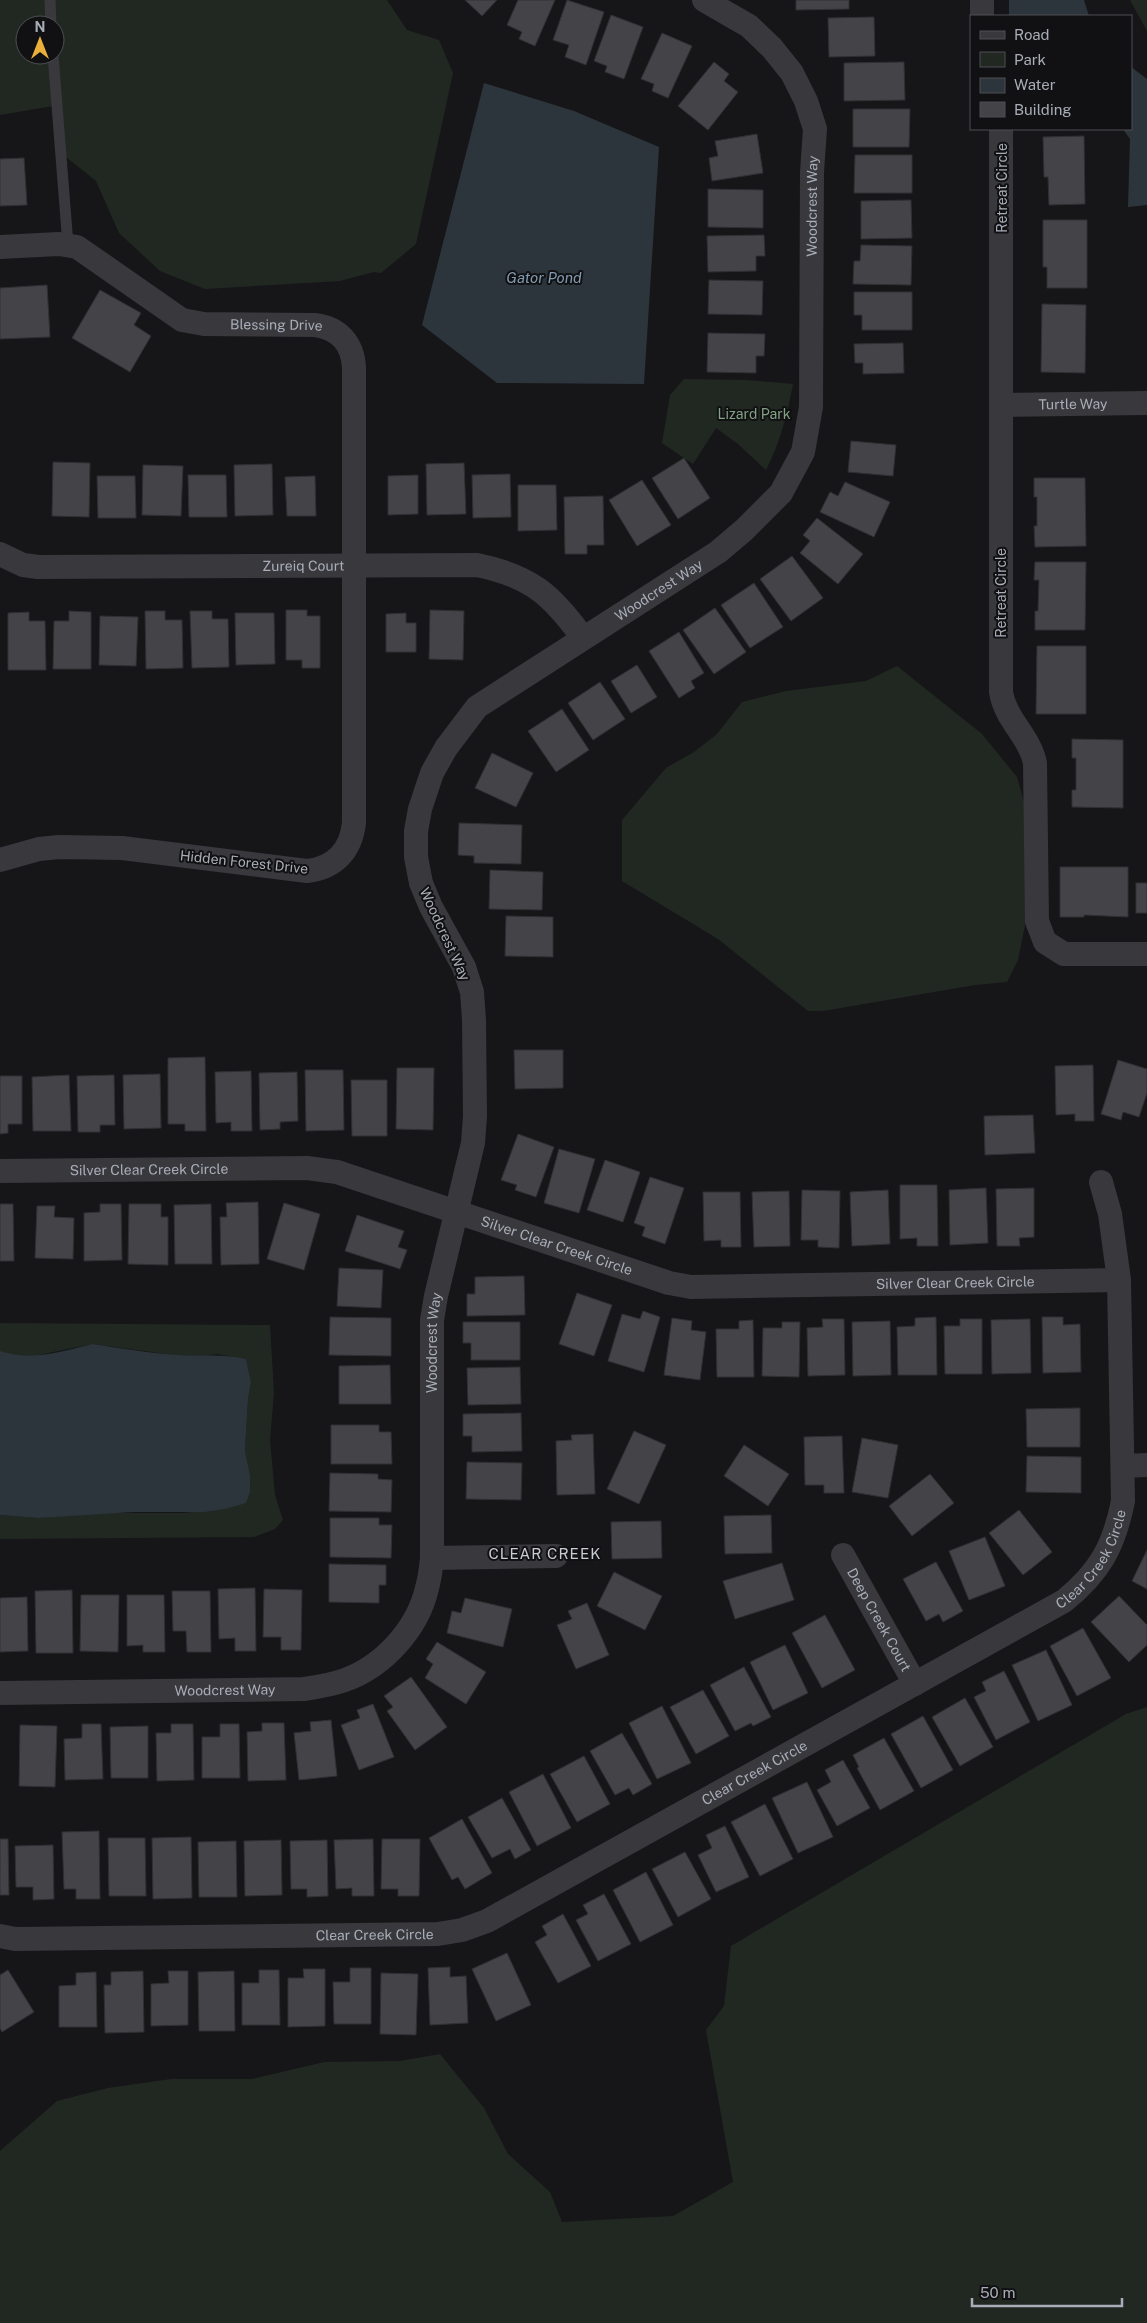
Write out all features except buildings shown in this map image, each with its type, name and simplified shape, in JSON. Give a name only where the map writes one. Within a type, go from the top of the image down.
[{"type":"street","points":[[982,0],[982,15]]},
{"type":"street","name":"Woodcrest Way","points":[[0,1692],[304,1689],[329,1685],[347,1679],[371,1666],[391,1650],[417,1616],[427,1590],[432,1558],[432,1320],[436,1296],[473,1143],[475,1116],[472,992],[464,967],[430,907],[421,883],[416,857],[416,831],[420,809],[432,772],[446,748],[477,707],[718,552],[744,530],[780,494],[803,452],[811,407],[812,172],[815,129],[806,102],[792,73],[772,48],[749,26],[712,2]]},
{"type":"street","name":"Retreat Circle","points":[[1001,130],[1001,692],[1006,709],[1032,751],[1035,763],[1039,929],[1050,947],[1064,954],[1147,954]]},
{"type":"street","name":"Blessing Drive","points":[[0,247],[68,245],[86,252],[182,320],[204,324],[323,326],[331,329],[344,339],[352,353],[354,368],[354,565]]},
{"type":"street","name":"Turtle Way","points":[[1001,405],[1147,403]]},
{"type":"street","name":"Zureiq Court","points":[[0,554],[23,565],[38,567],[456,564],[497,569],[515,576],[550,596],[562,608],[583,638]]},
{"type":"street","name":"Hidden Forest Drive","points":[[0,860],[39,849],[59,847],[122,848],[307,871],[324,867],[341,856],[351,841],[354,823],[354,565]]},
{"type":"street","name":"Silver Clear Creek Circle","points":[[0,1171],[307,1168],[337,1172],[669,1284],[691,1287],[1119,1280]]},
{"type":"street","name":"Clear Creek Circle","points":[[0,1936],[15,1939],[409,1935],[438,1934],[462,1930],[487,1921],[1064,1601],[1095,1572],[1104,1558],[1118,1529],[1124,1501],[1136,1465],[1119,1280],[1110,1214],[1101,1182]]},
{"type":"street","name":"Deep Creek Court","points":[[843,1554],[915,1684]]},
{"type":"street","points":[[432,1558],[556,1556]]},
{"type":"lane","points":[[50,0],[51,15]]},
{"type":"lane","points":[[54,65],[68,245]]},
{"type":"green space","points":[[0,0],[387,0],[407,30],[439,40],[453,73],[416,244],[381,273],[374,272],[340,281],[205,289],[160,271],[119,233],[96,181],[66,157],[59,105],[0,115]]},
{"type":"green space","points":[[1130,0],[1147,0],[1147,31]]},
{"type":"green space","name":"Lizard Park","points":[[684,379],[746,380],[793,384],[783,428],[766,470],[738,444],[716,428],[693,464],[662,443],[670,395]]},
{"type":"green space","points":[[897,666],[982,734],[1017,777],[1030,823],[1030,900],[1018,960],[1007,982],[975,985],[823,1011],[808,1011],[718,939],[622,881],[622,820],[666,768],[694,752],[717,734],[742,702],[786,691],[866,681]]},
{"type":"green space","points":[[0,1323],[270,1325],[274,1393],[270,1440],[275,1495],[283,1520],[275,1529],[254,1537],[0,1539],[0,1515],[38,1518],[96,1513],[183,1513],[225,1509],[250,1476],[245,1451],[248,1399],[251,1382],[246,1359],[217,1354],[196,1357],[92,1344],[34,1356],[11,1355],[0,1351]]},
{"type":"green space","points":[[1147,1707],[1147,2323],[0,2323],[0,2151],[57,2101],[108,2088],[171,2079],[252,2079],[324,2062],[400,2061],[440,2054],[484,2108],[508,2154],[550,2192],[562,2222],[673,2216],[733,2182],[706,2030],[724,2006],[731,1946],[1126,1714]]},
{"type":"water","points":[[1009,0],[1084,0],[1089,15],[1009,15]]},
{"type":"water","points":[[1132,68],[1147,79],[1147,205],[1128,207],[1130,139],[1124,130],[1132,130]]},
{"type":"water","name":"Gator Pond","points":[[484,83],[574,111],[659,147],[644,384],[497,383],[422,325]]},
{"type":"water","points":[[92,1344],[166,1354],[228,1356],[246,1359],[251,1382],[248,1399],[245,1451],[250,1475],[250,1492],[246,1503],[204,1512],[133,1512],[38,1518],[0,1515],[0,1351],[11,1354],[34,1355],[58,1352]]},
{"type":"district","name":"CLEAR CREEK","points":[[545,1553]]}]
